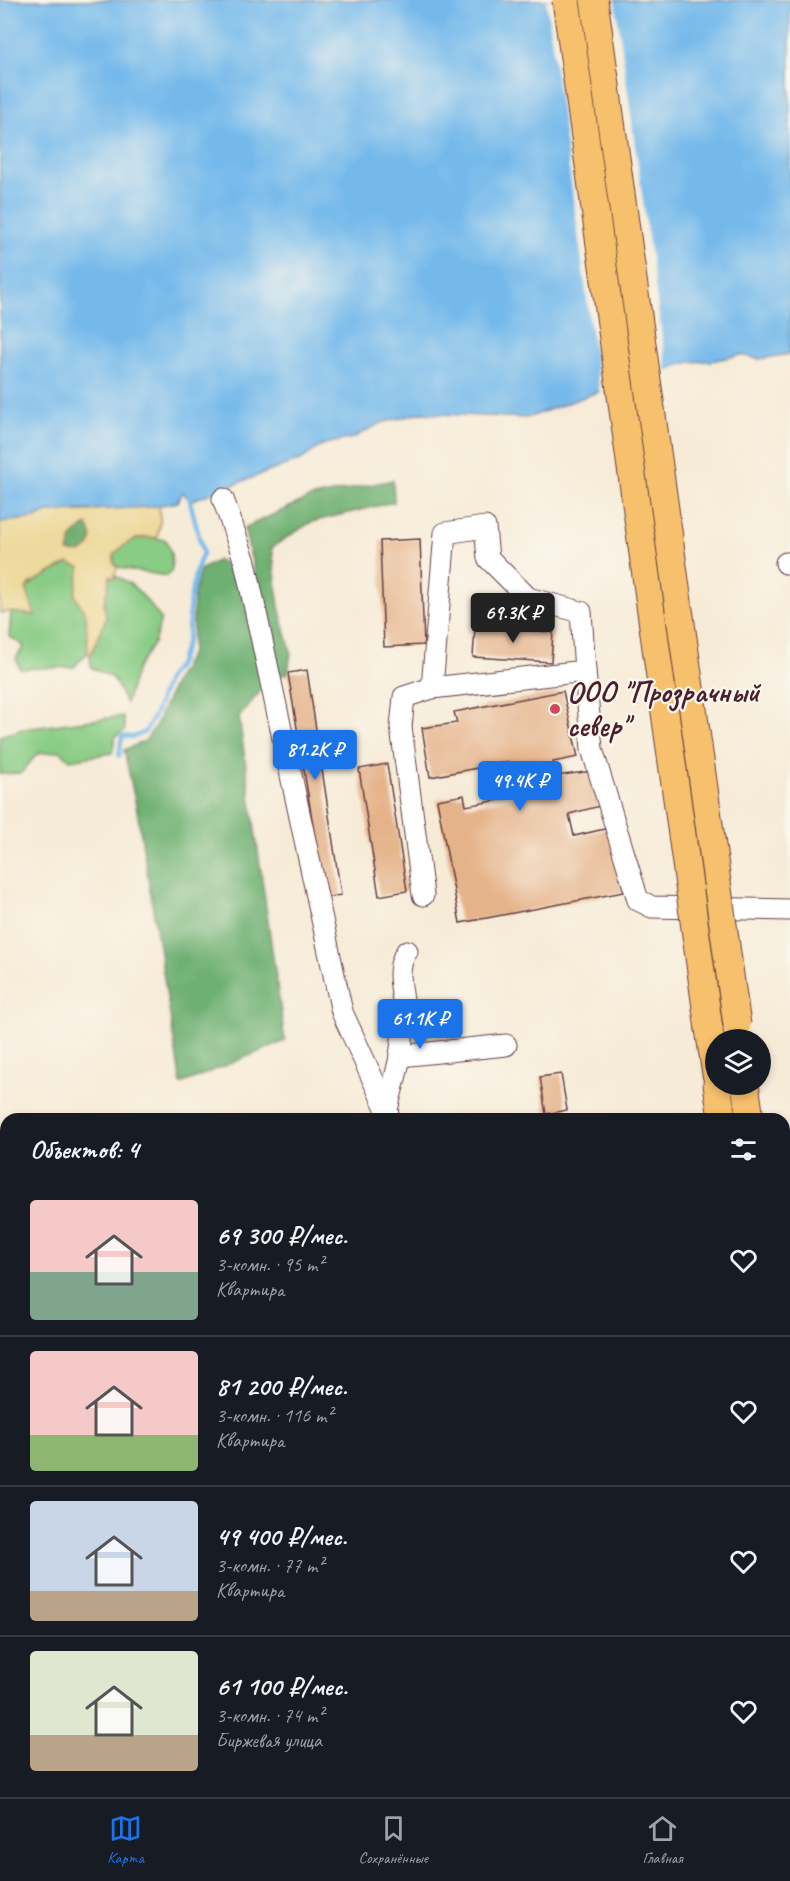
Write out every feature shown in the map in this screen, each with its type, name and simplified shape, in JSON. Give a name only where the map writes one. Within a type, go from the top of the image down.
[{"type":"main road","points":[[566,0],[709,1029]]},
{"type":"main road","points":[[594,0],[738,1029]]},
{"type":"main road","points":[[719,1095],[721,1113]]},
{"type":"main road","points":[[747,1095],[749,1113]]},
{"type":"street","points":[[223,499],[245,562],[342,1012],[387,1113]]},
{"type":"street","points":[[432,688],[445,532],[485,527],[488,558],[528,598],[581,612],[592,749],[638,900],[652,907],[790,910]]},
{"type":"street","points":[[423,895],[401,727],[404,697],[432,688],[585,671]]},
{"type":"street","points":[[388,1113],[400,1056],[404,1009],[399,987],[400,968],[406,951]]},
{"type":"street","points":[[400,1056],[506,1045]]},
{"type":"green space","points":[[393,480],[394,502],[311,522],[272,547],[279,607],[291,652],[288,673],[279,676],[244,528],[309,498]]},
{"type":"green space","points":[[88,524],[92,536],[90,546],[81,553],[68,552],[72,536]]},
{"type":"green space","points":[[148,537],[166,540],[171,553],[172,570],[166,576],[120,568],[114,563],[113,554],[132,539]]},
{"type":"green space","points":[[218,560],[239,572],[263,688],[239,717],[285,1041],[181,1084],[137,810],[124,750],[145,741],[155,727],[175,681],[192,651],[194,595],[200,570]]},
{"type":"green space","points":[[68,563],[80,567],[75,595],[86,615],[88,652],[74,667],[20,669],[16,658],[24,646],[9,636],[11,612],[34,615],[26,588]]},
{"type":"green space","points":[[110,575],[133,586],[161,619],[154,643],[137,668],[126,703],[113,678],[91,667],[90,656],[106,618],[104,604]]},
{"type":"green space","points":[[123,716],[125,730],[115,737],[112,753],[70,760],[60,751],[37,754],[21,773],[0,774],[0,736],[23,729]]},
{"type":"sand","points":[[159,505],[160,522],[157,538],[138,538],[114,554],[114,563],[117,567],[114,579],[110,576],[104,604],[106,618],[90,656],[86,615],[75,595],[80,567],[68,563],[26,588],[35,615],[0,613],[0,522],[35,518],[47,512],[91,511],[104,508]],"holes":[[[87,524],[92,536],[90,546],[81,553],[68,552],[72,536]]]},
{"type":"water","points":[[0,0],[790,0],[790,354],[759,359],[740,355],[711,361],[689,362],[527,418],[420,413],[381,423],[353,438],[324,444],[302,459],[190,501],[183,492],[177,502],[150,507],[47,512],[35,518],[0,522]]},
{"type":"pier","points":[[546,0],[615,0],[667,373],[600,394]]},
{"type":"building","points":[[420,539],[424,645],[384,647],[380,541]]},
{"type":"building","points":[[475,627],[553,632],[551,662],[473,657]]},
{"type":"building","points":[[307,670],[341,895],[325,898],[288,673]]},
{"type":"building","points":[[563,691],[578,757],[553,762],[556,776],[592,771],[600,806],[569,814],[574,836],[609,828],[624,892],[460,923],[437,800],[464,795],[466,806],[516,797],[509,762],[430,777],[422,728],[457,723],[454,712]]},
{"type":"building","points":[[387,764],[407,891],[379,896],[359,769]]},
{"type":"building","points":[[561,1074],[567,1110],[546,1113],[540,1077]]},
{"type":"waterway","points":[[119,756],[122,736],[133,737],[145,732],[155,714],[167,680],[180,662],[188,638],[190,600],[196,571],[203,553],[189,497]]},
{"type":"place","name":"ООО \"Прозрачный север\"","points":[[555,709]]}]
